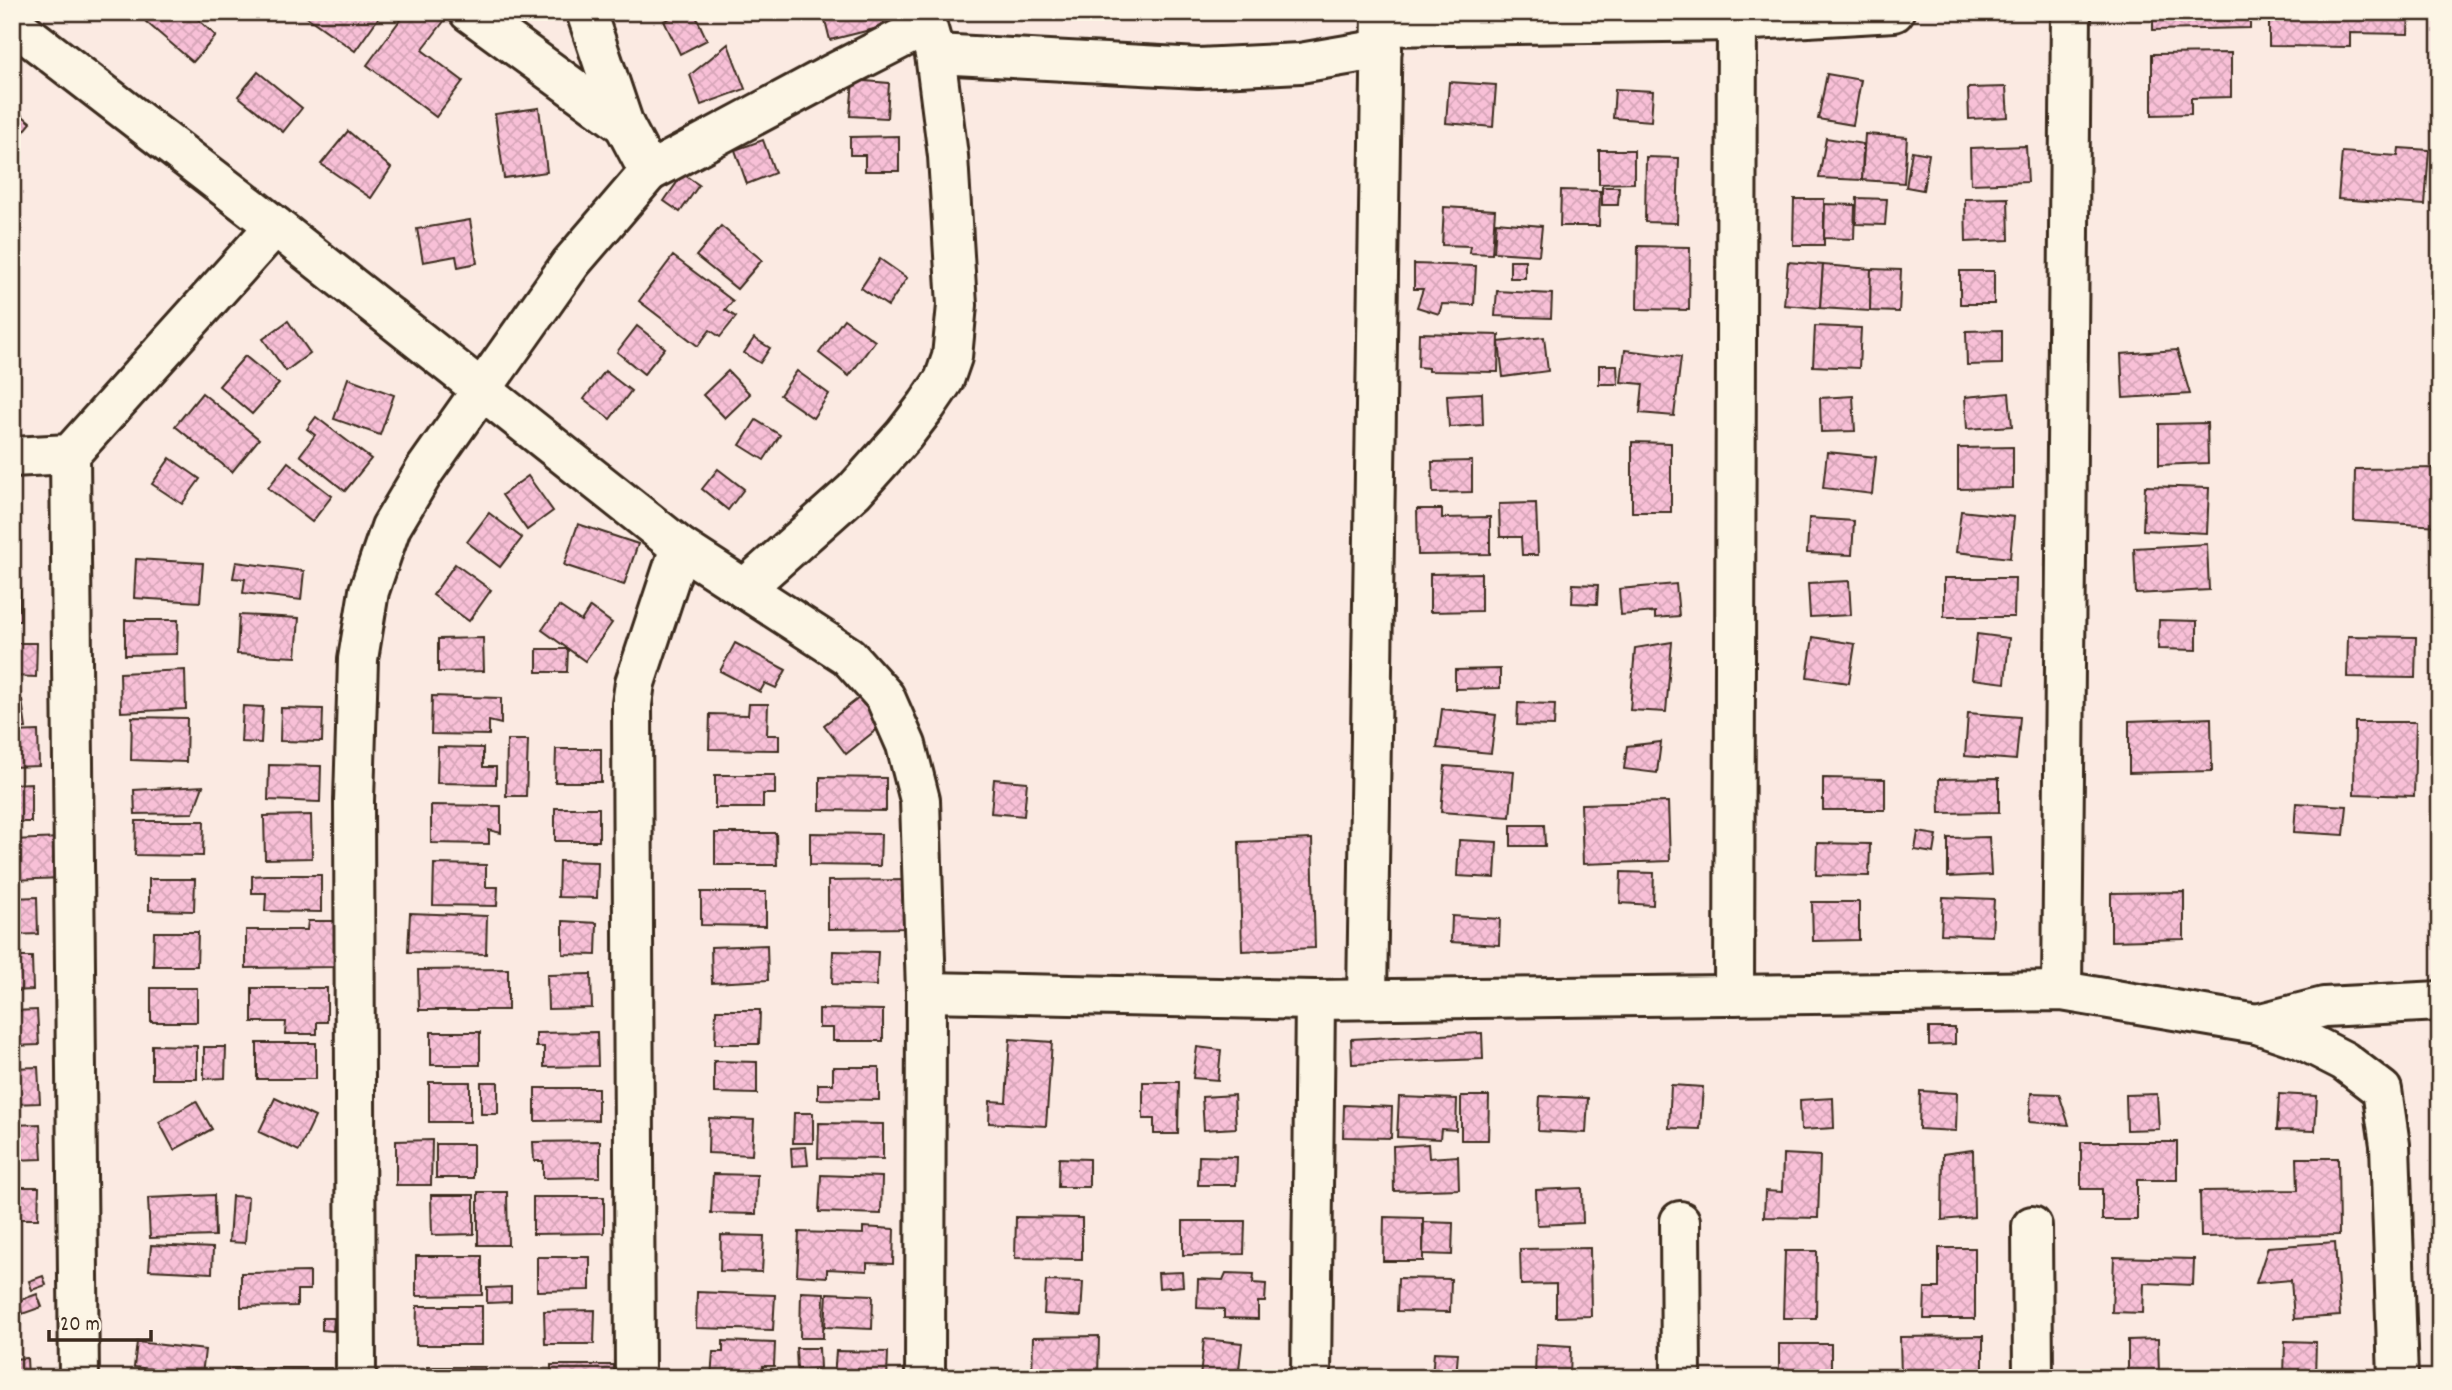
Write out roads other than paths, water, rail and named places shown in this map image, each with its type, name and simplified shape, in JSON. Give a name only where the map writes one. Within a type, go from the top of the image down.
[{"type":"street","points":[[470,12],[624,125]]},
{"type":"street","points":[[586,12],[624,125],[649,172]]},
{"type":"street","points":[[356,1378],[354,801],[358,659],[369,591],[391,527],[425,470],[571,263],[649,172],[928,31],[1199,68],[1300,63],[1382,29],[1894,12]]},
{"type":"street","points":[[2062,991],[2071,12]]},
{"type":"street","points":[[1734,995],[1737,16]]},
{"type":"street","points":[[12,23],[275,226],[680,547],[848,656],[885,697],[906,745],[920,800],[926,992],[925,1378]]},
{"type":"street","points":[[1367,998],[1382,29]]},
{"type":"street","points":[[744,589],[854,491],[927,405],[944,380],[952,357],[957,305],[948,156],[928,31]]},
{"type":"street","points":[[79,1378],[70,454],[275,226]]},
{"type":"street","points":[[12,457],[70,454]]},
{"type":"street","points":[[635,1378],[632,704],[635,683],[680,547]]},
{"type":"street","points":[[926,992],[1315,1000],[2062,991],[2257,1024],[2301,1039],[2344,1061],[2382,1090],[2390,1145],[2398,1378]]},
{"type":"street","points":[[1311,1378],[1315,1000]]},
{"type":"street","points":[[2257,1024],[2324,1007],[2440,1001]]},
{"type":"street","points":[[1680,1221],[1681,1378]]},
{"type":"street","points":[[2032,1226],[2033,1378]]}]
